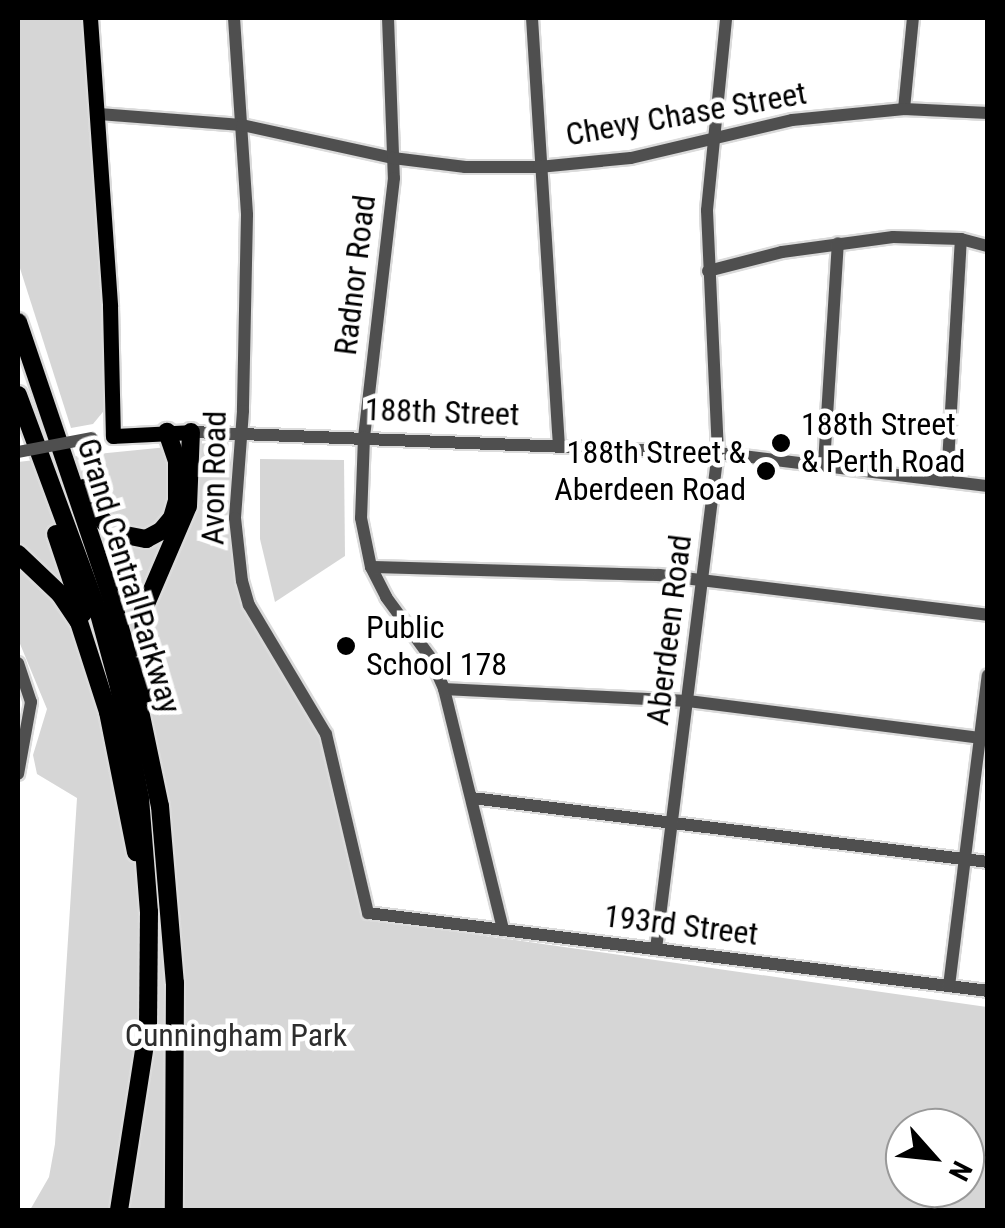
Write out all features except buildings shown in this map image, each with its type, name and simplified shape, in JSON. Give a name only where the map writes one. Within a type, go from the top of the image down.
[{"type":"highway","name":"Grand Central Parkway","points":[[18,322],[111,596],[146,731],[169,888],[176,1097],[174,1210]]},
{"type":"highway","name":"Grand Central Parkway","points":[[18,394],[99,614],[119,687],[140,798],[150,912],[148,1024],[134,1136],[119,1210]]},
{"type":"highway","points":[[18,425],[82,610],[150,912]]},
{"type":"highway","points":[[52,425],[97,514],[116,533],[136,539],[160,531],[175,511],[177,461],[167,432]]},
{"type":"highway","points":[[146,731],[144,610],[188,506],[192,432]]},
{"type":"highway","points":[[18,554],[70,606],[94,660]]},
{"type":"highway","points":[[163,1210],[176,1097]]},
{"type":"highway","points":[[129,1210],[134,1136]]},
{"type":"main road","name":"Grand Central Parkway","points":[[90,18],[99,114],[114,436],[192,432]]},
{"type":"street","name":"Avon Road","points":[[234,18],[247,215],[235,518],[242,581],[249,605],[326,734],[368,913]]},
{"type":"street","name":"Radnor Road","points":[[388,18],[393,158],[364,436],[361,518],[371,567],[386,597],[430,657],[444,689],[503,930]]},
{"type":"street","points":[[532,18],[559,444]]},
{"type":"street","name":"Aberdeen Road","points":[[656,949],[718,453],[708,210],[726,18]]},
{"type":"street","points":[[904,109],[913,18]]},
{"type":"street","name":"Chevy Chase Street","points":[[99,114],[242,125],[393,158],[465,167],[539,167],[631,158],[792,120],[904,109],[988,113]]},
{"type":"street","points":[[708,271],[838,244],[894,238],[961,240],[988,246]]},
{"type":"street","points":[[947,480],[961,240]]},
{"type":"street","points":[[824,464],[838,244]]},
{"type":"street","name":"188th Street","points":[[192,432],[718,453],[988,486]]},
{"type":"street","points":[[18,452],[114,436]]},
{"type":"street","points":[[371,567],[702,580],[988,616]]},
{"type":"street","points":[[18,662],[31,702],[18,774]]},
{"type":"street","points":[[949,986],[984,738],[988,675]]},
{"type":"street","points":[[444,689],[688,701],[984,738]]},
{"type":"street","points":[[472,798],[988,862]]},
{"type":"street","name":"193rd Street","points":[[368,913],[988,991]]},
{"type":"green space","points":[[18,18],[82,18],[97,158],[107,407],[93,424],[71,428],[18,262]]},
{"type":"green space","name":"Cunningham Park","points":[[34,398],[57,458],[228,441],[248,587],[272,643],[328,738],[366,919],[987,1007],[987,1210],[30,1210],[49,1177],[55,1144],[77,798],[37,774],[33,755],[47,709],[18,639],[18,462],[52,458]]},
{"type":"green space","points":[[260,459],[344,460],[345,556],[275,602],[260,539]]},
{"type":"place","name":"188th Street & Perth Road","points":[[781,443]]},
{"type":"place","name":"188th Street & Aberdeen Road","points":[[766,471]]},
{"type":"place","name":"Public School 178","points":[[346,646]]}]
